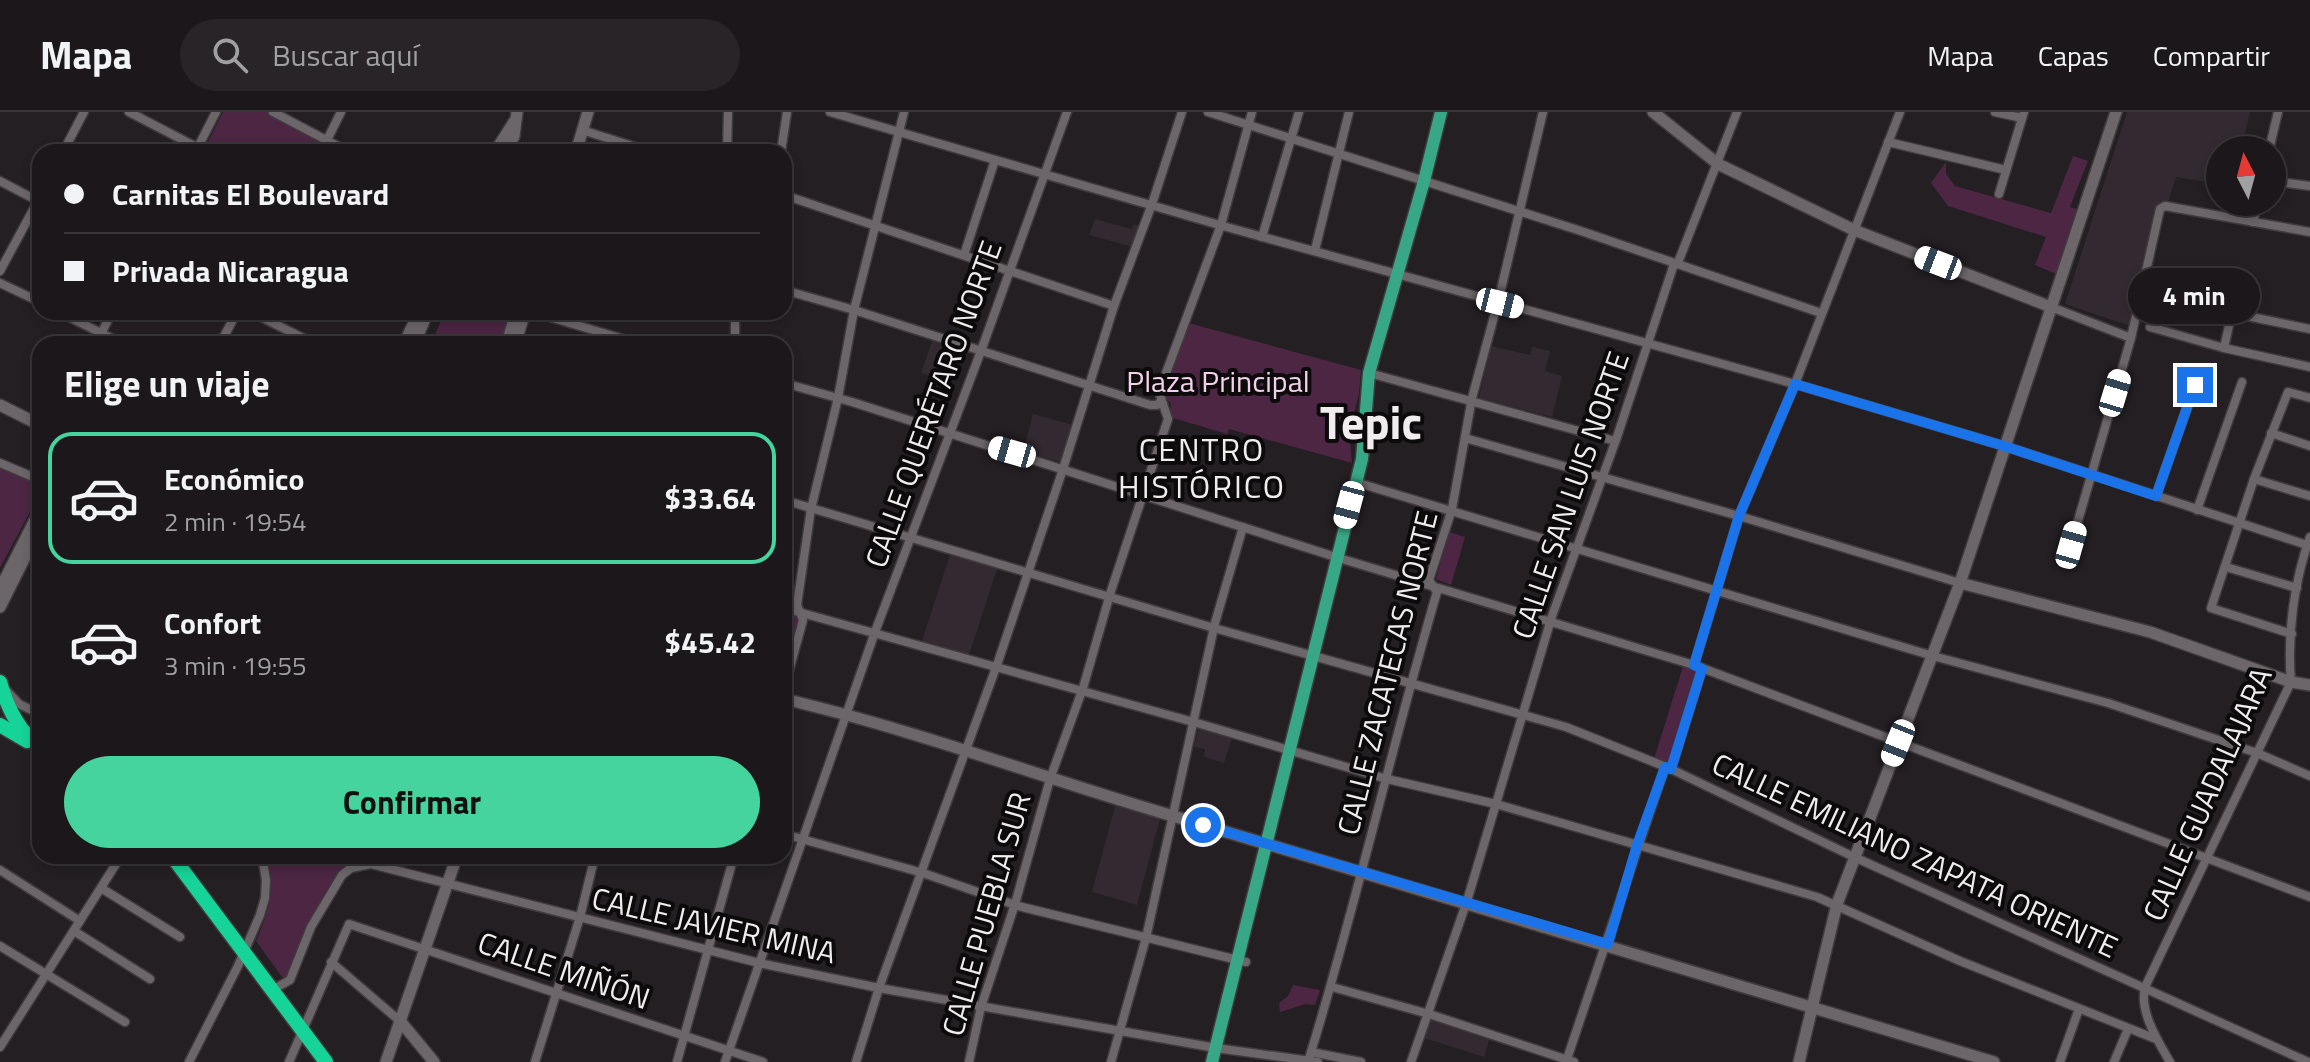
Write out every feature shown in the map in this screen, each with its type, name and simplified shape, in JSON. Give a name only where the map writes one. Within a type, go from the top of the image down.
[{"type":"highway","points":[[0,683],[18,724],[32,739]]},
{"type":"highway","points":[[0,725],[32,744]]},
{"type":"highway","points":[[178,864],[326,1062]]},
{"type":"main road","points":[[576,144],[588,112]]},
{"type":"main road","points":[[1212,1062],[1240,963],[1288,749],[1362,459],[1369,373],[1441,112]]},
{"type":"main road","points":[[1653,112],[1718,164],[1854,230],[2051,307]]},
{"type":"main road","points":[[1799,1062],[1837,904],[1960,583],[2116,112]]},
{"type":"main road","points":[[500,144],[516,116]]},
{"type":"main road","points":[[510,144],[514,136],[516,116]]},
{"type":"main road","points":[[0,405],[32,421]]},
{"type":"main road","points":[[0,589],[32,526]]},
{"type":"main road","points":[[0,607],[32,543]]},
{"type":"main road","points":[[1960,583],[2150,632],[2291,682],[2310,685]]},
{"type":"main road","points":[[792,701],[846,714],[1050,779],[1467,901],[1994,1062]]},
{"type":"main road","points":[[0,717],[16,735]]},
{"type":"main road","points":[[386,1062],[454,864]]},
{"type":"main road","points":[[401,1022],[434,1062]]},
{"type":"street","points":[[67,144],[84,112]]},
{"type":"street","points":[[129,112],[189,144]]},
{"type":"street","points":[[203,144],[216,112]]},
{"type":"street","points":[[273,112],[332,144]]},
{"type":"street","points":[[325,144],[341,112]]},
{"type":"street","points":[[727,144],[728,112]]},
{"type":"street","points":[[782,144],[787,112]]},
{"type":"street","points":[[830,112],[1262,237],[1795,384],[2004,446],[2239,524],[2309,541]]},
{"type":"street","points":[[792,660],[803,620],[797,605],[811,509],[838,398],[854,310],[904,112]]},
{"type":"street","name":"CALLE QUERÉTARO NORTE","points":[[725,1062],[875,632],[1067,112]]},
{"type":"street","points":[[856,1062],[879,988],[996,668],[1114,306],[1182,112]]},
{"type":"street","points":[[1208,112],[1338,152],[1821,313]]},
{"type":"street","name":"CALLE PUEBLA SUR","points":[[969,1062],[981,1007],[1015,904],[1050,779],[1168,419],[1159,392],[1221,225],[1252,112]]},
{"type":"street","points":[[1262,237],[1299,112]]},
{"type":"street","points":[[1315,250],[1349,112]]},
{"type":"street","name":"CALLE ZACATECAS NORTE","points":[[1312,1059],[1410,682],[1437,592],[1429,580],[1452,512],[1472,402],[1543,112]]},
{"type":"street","name":"CALLE SAN LUIS NORTE","points":[[1411,1062],[1467,901],[1551,621],[1647,343],[1737,112]]},
{"type":"street","points":[[1332,987],[1429,1014],[1569,1061],[1637,845],[1668,768],[1739,516],[1795,384],[1900,112]]},
{"type":"street","points":[[1995,112],[2023,115],[1999,194]]},
{"type":"street","points":[[2272,136],[2278,112]]},
{"type":"street","points":[[582,130],[626,144]]},
{"type":"street","points":[[1888,142],[2006,170]]},
{"type":"street","points":[[964,255],[995,160]]},
{"type":"street","points":[[0,181],[32,197]]},
{"type":"street","points":[[2286,183],[2310,186]]},
{"type":"street","points":[[792,198],[1114,306]]},
{"type":"street","points":[[2071,545],[2131,338],[2160,209],[2165,206],[2310,232]]},
{"type":"street","points":[[0,271],[32,213]]},
{"type":"street","points":[[2253,222],[2254,216]]},
{"type":"street","points":[[0,283],[32,298]]},
{"type":"street","points":[[2224,348],[2238,285]]},
{"type":"street","points":[[792,292],[1154,406],[1160,402]]},
{"type":"street","points":[[2051,307],[2131,338]]},
{"type":"street","points":[[2232,313],[2310,329]]},
{"type":"street","points":[[75,320],[107,336]]},
{"type":"street","points":[[100,336],[108,320]]},
{"type":"street","points":[[267,320],[299,336]]},
{"type":"street","points":[[559,320],[612,336]]},
{"type":"street","points":[[2150,327],[2224,348],[2310,367]]},
{"type":"street","points":[[1369,373],[1615,441]]},
{"type":"street","points":[[2197,510],[2242,382]]},
{"type":"street","points":[[792,385],[1335,557],[1698,667],[2310,897]]},
{"type":"street","points":[[2156,496],[2195,385]]},
{"type":"street","points":[[2292,634],[2211,608],[2254,479],[2288,392],[2310,398]]},
{"type":"street","points":[[2271,433],[2310,446]]},
{"type":"street","points":[[1465,438],[1960,583]]},
{"type":"street","points":[[0,463],[32,477]]},
{"type":"street","points":[[2254,479],[2310,496]]},
{"type":"street","points":[[1355,482],[1933,656],[2108,703],[2257,753],[2310,776]]},
{"type":"street","name":"CALLE EMILIANO ZAPATA ORIENTE","points":[[792,503],[1214,628],[1566,727],[1668,768],[1854,857],[2308,1062]]},
{"type":"street","points":[[1111,1062],[1146,938],[1214,628],[1243,527]]},
{"type":"street","name":"CALLE GUADALAJARA","points":[[2145,987],[2291,682],[2297,588],[2309,541]]},
{"type":"street","points":[[2226,567],[2297,588]]},
{"type":"street","points":[[792,610],[1387,779],[1496,804],[1837,904],[1960,961],[2156,1039]]},
{"type":"street","points":[[0,683],[19,704],[32,710]]},
{"type":"street","points":[[792,837],[923,873],[1015,904],[1240,963]]},
{"type":"street","points":[[0,1047],[116,864]]},
{"type":"street","points":[[189,1062],[238,966],[265,898],[263,864]]},
{"type":"street","name":"CALLE JAVIER MINA","points":[[272,990],[290,980],[311,927],[342,875],[351,868],[371,864],[759,963],[879,988],[1216,1048],[1312,1059]]},
{"type":"street","points":[[535,1062],[580,917],[593,864]]},
{"type":"street","points":[[677,1062],[732,864]]},
{"type":"street","points":[[0,870],[80,921]]},
{"type":"street","points":[[101,888],[180,937]]},
{"type":"street","name":"CALLE MIÑÓN","points":[[331,962],[349,924],[763,1062]]},
{"type":"street","points":[[74,931],[150,979]]},
{"type":"street","points":[[0,946],[125,1022]]},
{"type":"street","points":[[289,1062],[331,962],[401,1022]]},
{"type":"street","points":[[2145,987],[2142,999],[2156,1039],[2170,1062]]},
{"type":"street","points":[[2060,1062],[2079,1009]]},
{"type":"street","points":[[2114,1062],[2128,1029]]},
{"type":"street","points":[[1312,1059],[1326,1055],[1361,1062]]},
{"type":"shaded area","points":[[2127,112],[2250,112],[2244,136],[2206,136],[2206,182],[2176,177],[2167,205],[2157,204],[2130,326],[2065,304]]},
{"type":"shaded area","points":[[1095,219],[1132,229],[1134,224],[1139,226],[1133,247],[1089,235]]},
{"type":"shaded area","points":[[932,341],[946,346],[936,377],[921,373]]},
{"type":"shaded area","points":[[1491,346],[1530,355],[1532,347],[1550,351],[1545,371],[1562,376],[1552,417],[1479,398]]},
{"type":"shaded area","points":[[1033,414],[1073,425],[1061,462],[1023,452]]},
{"type":"shaded area","points":[[950,555],[997,569],[969,655],[922,641]]},
{"type":"shaded area","points":[[1198,729],[1232,738],[1224,763],[1204,757],[1205,749],[1194,747]]},
{"type":"shaded area","points":[[1115,806],[1160,819],[1137,905],[1092,892]]},
{"type":"shaded area","points":[[1431,1019],[1489,1040],[1484,1057],[1421,1037]]},
{"type":"green space","points":[[223,112],[270,112],[322,139],[321,144],[208,142]]},
{"type":"green space","points":[[2073,156],[2088,161],[2070,207],[2079,210],[2056,274],[2035,265],[2046,237],[1948,206],[1931,183],[1946,162],[1946,174],[1955,186],[2051,213]]},
{"type":"green space","points":[[442,320],[507,320],[502,336],[434,336]]},
{"type":"green space","name":"Plaza Principal","points":[[1185,322],[1361,370],[1359,394],[1349,432],[1352,463],[1229,429],[1227,434],[1170,417],[1171,404],[1162,394]]},
{"type":"green space","points":[[0,467],[32,481],[32,508],[0,568]]},
{"type":"green space","points":[[1449,532],[1465,537],[1451,585],[1436,579]]},
{"type":"green space","points":[[792,614],[800,618],[792,649]]},
{"type":"green space","points":[[1685,660],[1704,667],[1671,769],[1653,762]]},
{"type":"green space","points":[[269,864],[352,864],[326,891],[286,977],[282,977],[256,941],[270,900]]},
{"type":"green space","points":[[1293,985],[1320,990],[1315,1005],[1306,1004],[1280,1012],[1279,1003],[1288,996]]},
{"type":"district","name":"Tepic","points":[[1371,422]]},
{"type":"district","name":"CENTRO HISTÓRICO","points":[[1202,468]]},
{"type":"route","points":[[1203,825],[1608,944],[1637,845],[1665,767],[1671,769],[1687,719],[1702,669],[1694,665],[1739,516],[1795,384],[2004,446],[2156,496],[2195,385]]}]
